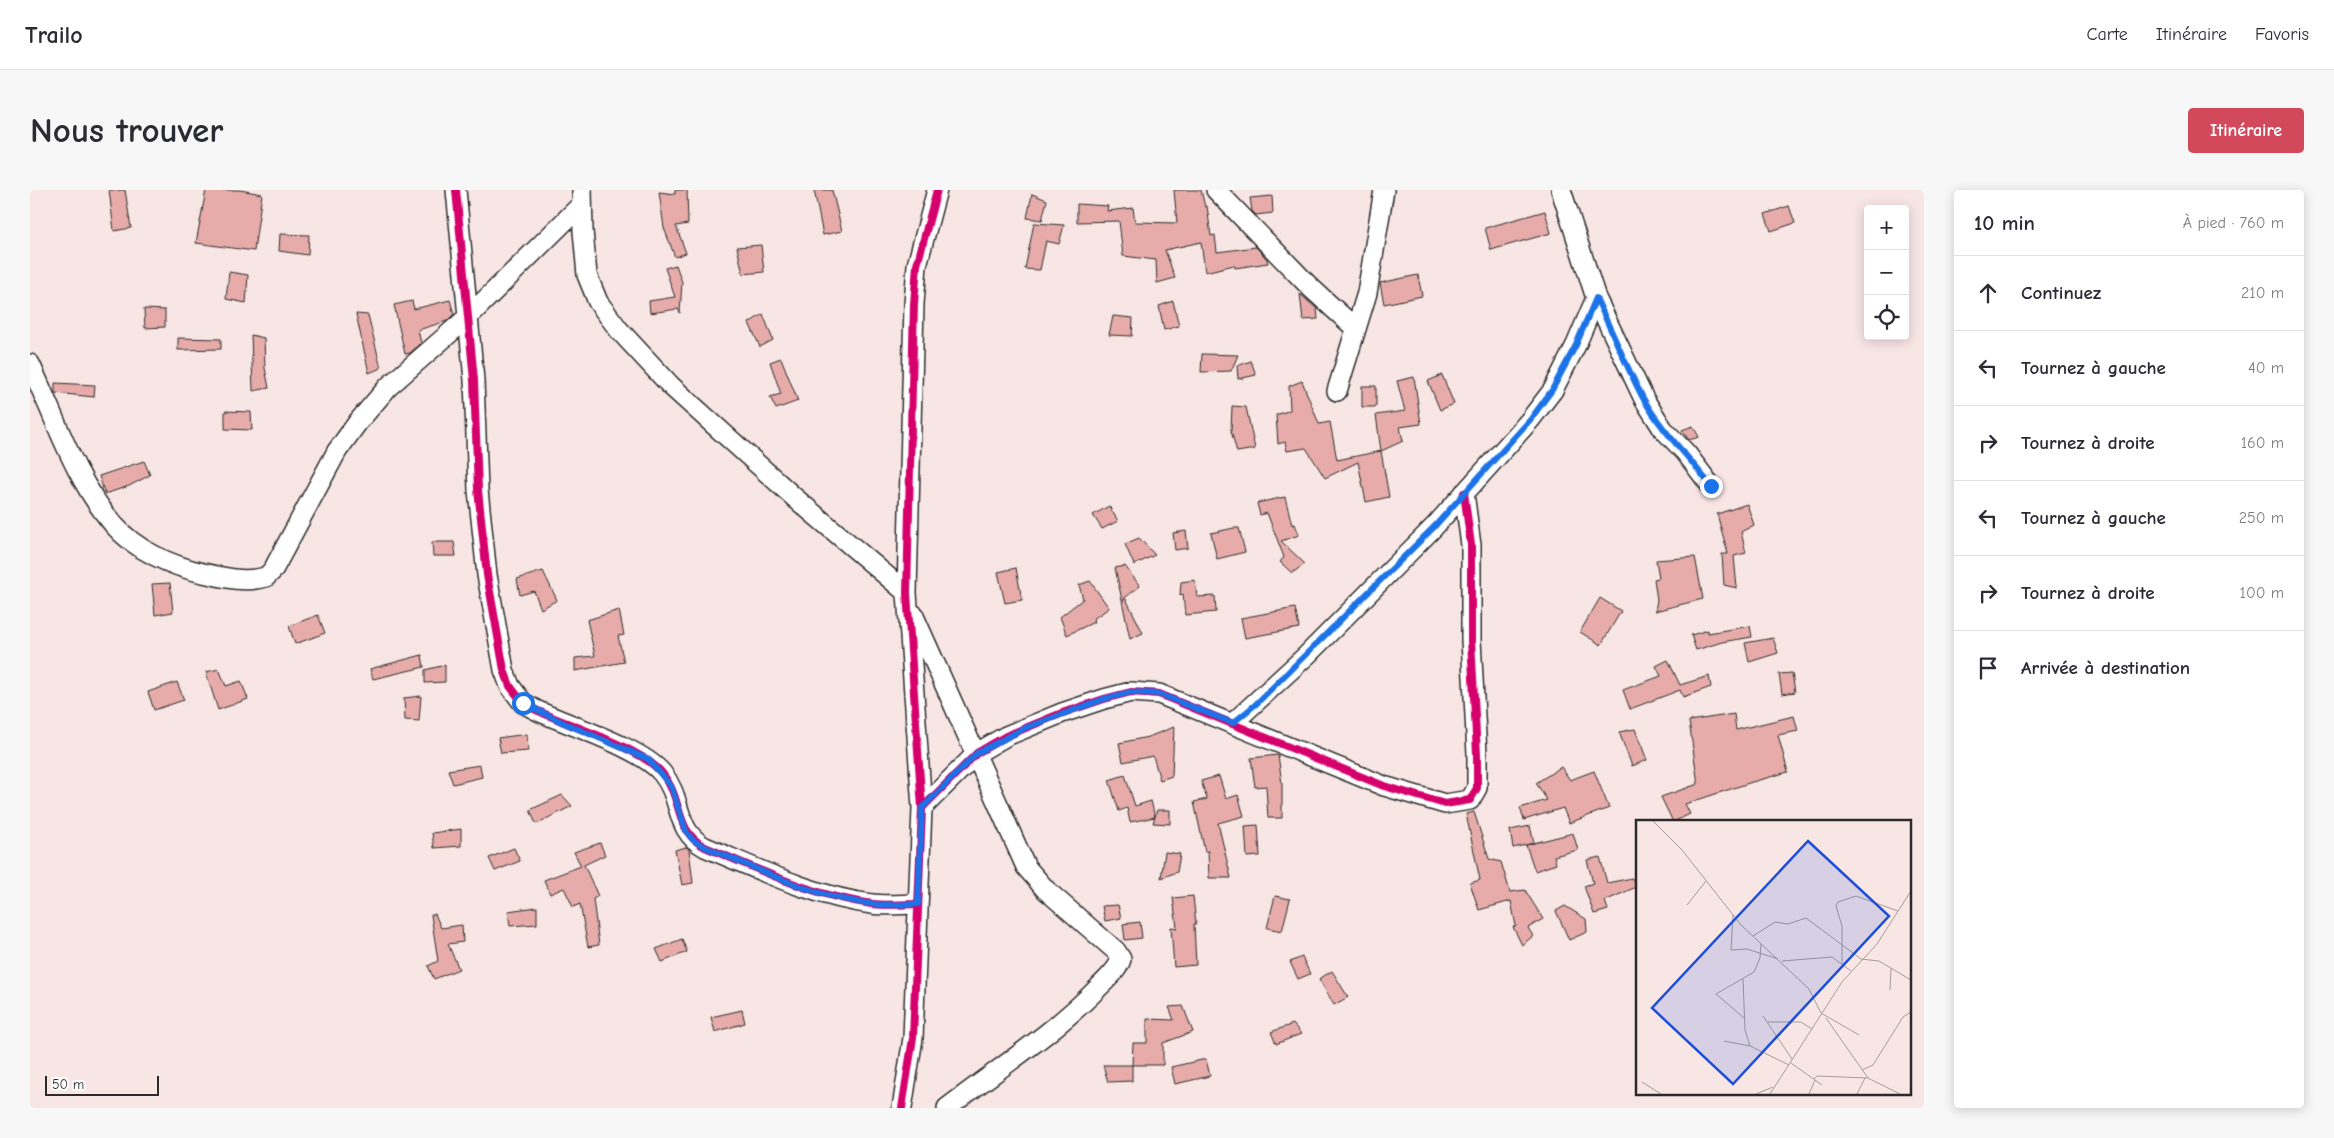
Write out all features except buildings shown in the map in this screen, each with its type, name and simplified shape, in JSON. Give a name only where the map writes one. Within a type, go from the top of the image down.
[{"type":"street","points":[[456,190],[474,380],[478,490],[487,575],[504,670],[515,695],[523,703],[550,716],[648,759],[671,786],[686,831],[693,840],[705,847],[801,886],[837,897],[872,904],[918,904]]},
{"type":"street","points":[[902,1108],[913,1038],[922,808],[908,599],[907,542],[917,266],[937,190]]},
{"type":"street","points":[[1216,190],[1310,288],[1355,328]]},
{"type":"street","points":[[1337,391],[1367,293],[1384,190]]},
{"type":"street","points":[[1561,190],[1596,298],[1644,399],[1663,429],[1686,453],[1711,486]]},
{"type":"street","points":[[30,364],[74,464],[99,506],[115,527],[151,553],[185,569],[233,581],[258,580],[266,577],[272,570],[337,451],[358,422],[388,388],[468,317],[582,197]]},
{"type":"street","points":[[582,197],[587,275],[598,302],[619,330],[671,386],[908,599],[977,753],[1017,850],[1026,866],[1046,890],[1116,951],[1121,959],[1116,970],[1044,1037],[948,1108]]},
{"type":"street","points":[[1233,723],[1307,655],[1434,527],[1530,420],[1552,390],[1576,345],[1596,298]]},
{"type":"street","points":[[922,808],[977,753],[1006,736],[1062,713],[1131,692],[1159,694],[1384,786],[1445,804],[1470,800],[1478,788],[1471,640],[1471,545],[1464,493]]},
{"type":"cycle path","points":[[456,190],[474,380],[478,490],[487,575],[504,670],[510,686],[523,703],[604,738],[638,754],[652,763],[669,783],[688,832],[705,847],[766,873],[829,895],[878,905],[918,904]]},
{"type":"cycle path","points":[[902,1108],[913,1038],[922,808],[907,593],[914,304],[917,265],[937,190]]},
{"type":"cycle path","points":[[922,808],[977,753],[1006,736],[1062,713],[1131,692],[1159,694],[1384,786],[1445,804],[1470,800],[1477,788],[1477,754],[1471,640],[1471,545],[1464,493]]},
{"type":"route","points":[[523,703],[648,759],[662,773],[671,786],[686,831],[693,840],[705,847],[801,886],[837,897],[872,904],[918,904],[922,808],[977,753],[1006,736],[1062,713],[1131,692],[1159,694],[1233,723],[1256,704],[1434,527],[1530,420],[1552,390],[1576,345],[1596,298],[1644,399],[1663,429],[1686,453],[1711,486]]}]
